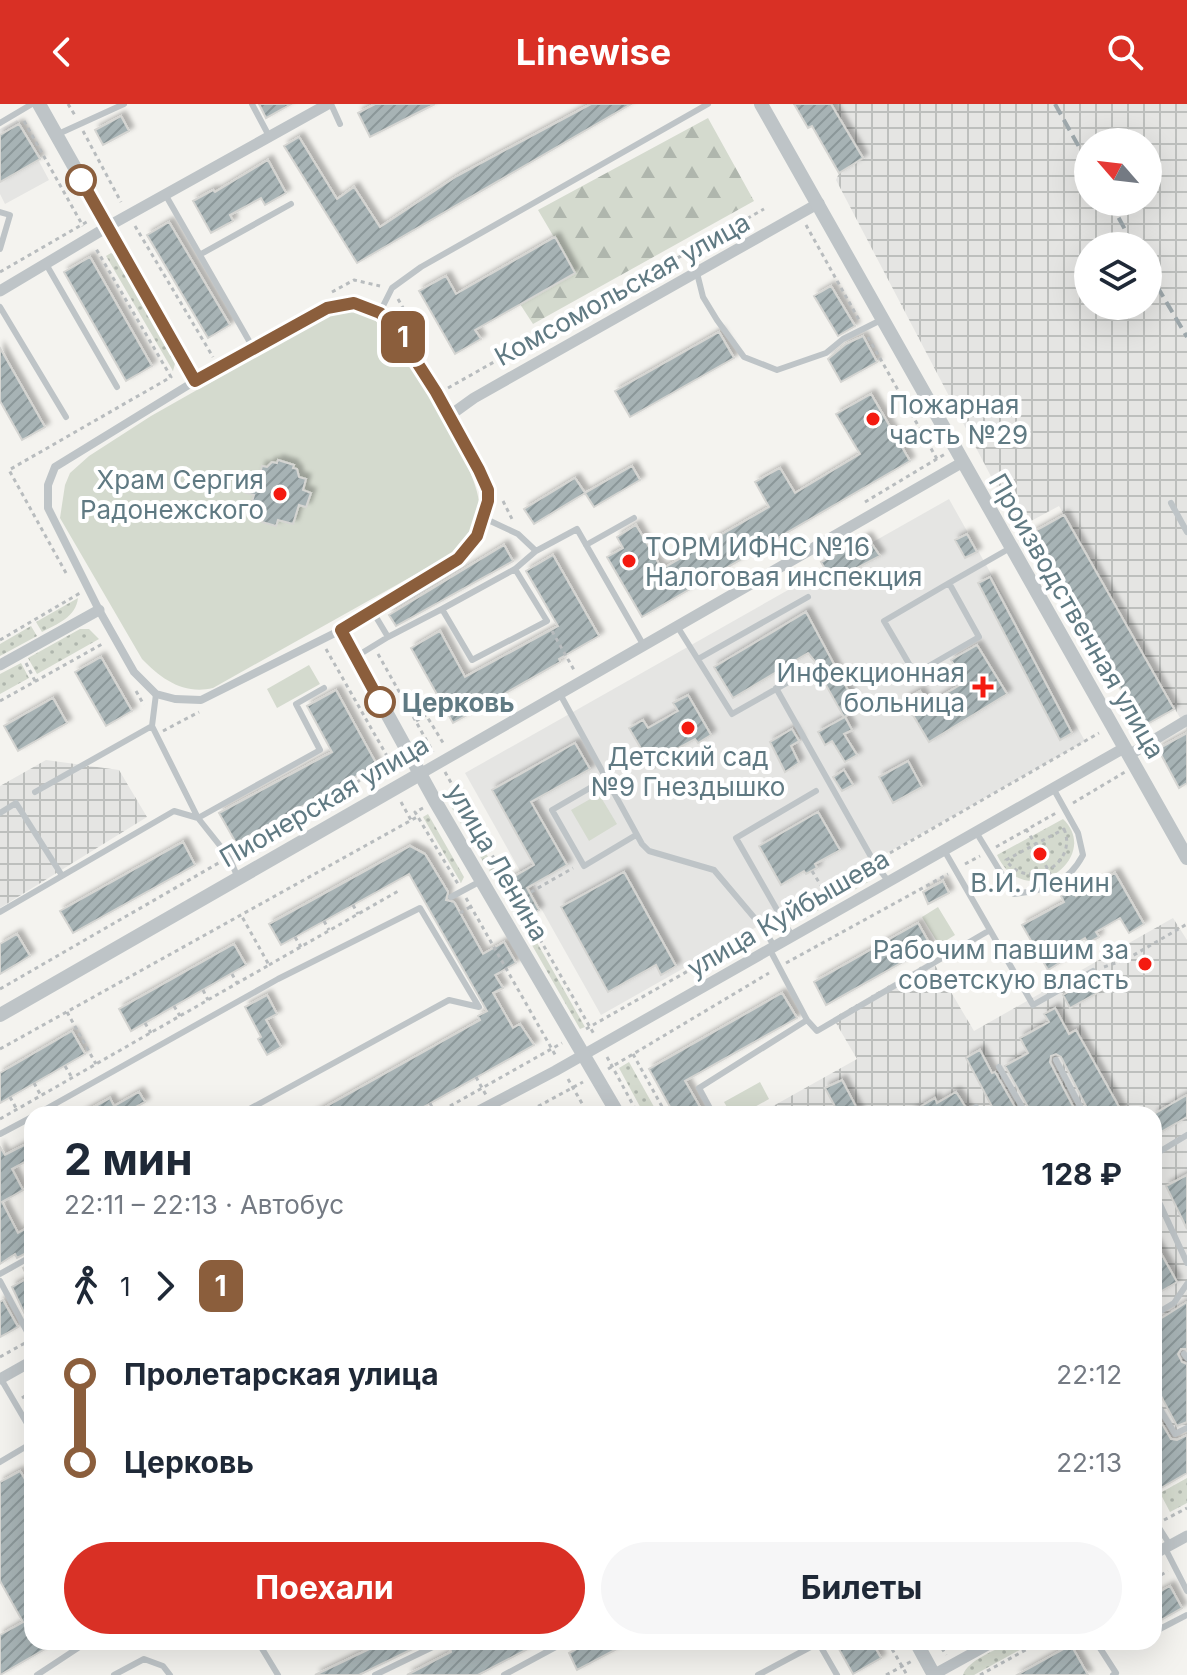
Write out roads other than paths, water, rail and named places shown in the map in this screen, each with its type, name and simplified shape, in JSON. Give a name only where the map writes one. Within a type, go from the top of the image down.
[{"type":"street","points":[[39,104],[195,381]]},
{"type":"street","points":[[0,291],[90,238],[104,221],[129,214],[329,104]]},
{"type":"street","name":"Производственная улица","points":[[761,104],[1187,858]]},
{"type":"street","name":"Комсомольская улица","points":[[454,412],[819,203]]},
{"type":"street","points":[[354,303],[380,313],[405,340],[454,412],[488,490],[483,517],[477,536],[458,559],[373,612],[201,700],[175,699],[156,694],[134,672],[48,508],[48,485],[55,467],[195,381],[254,349],[338,304],[354,303]]},
{"type":"street","name":"Пионерская улица","points":[[0,1015],[963,462]]},
{"type":"street","points":[[0,665],[99,610]]},
{"type":"street","name":"улица Ленина","points":[[341,630],[420,774],[613,1106]]},
{"type":"street","name":"улица Куйбышева","points":[[487,1106],[562,1067],[1053,788],[1129,757],[1187,720]]},
{"type":"street","points":[[1,1379],[24,1366]]},
{"type":"street","points":[[1163,1549],[1185,1541]]},
{"type":"street","points":[[920,1650],[934,1675],[979,1650]]},
{"type":"lane","points":[[0,123],[32,104]]},
{"type":"lane","points":[[56,135],[124,104]]},
{"type":"lane","points":[[252,104],[270,136]]},
{"type":"lane","points":[[329,104],[340,124]]},
{"type":"lane","points":[[380,313],[392,288],[421,267],[708,104]]},
{"type":"lane","points":[[165,194],[254,349]]},
{"type":"lane","points":[[201,254],[291,204]]},
{"type":"lane","points":[[0,212],[10,215],[0,249]]},
{"type":"lane","points":[[46,264],[117,387]]},
{"type":"lane","points":[[697,272],[703,297],[744,357],[777,370],[826,353],[843,339],[884,318]]},
{"type":"lane","points":[[0,307],[66,417]]},
{"type":"lane","points":[[1171,503],[1187,532]]},
{"type":"lane","points":[[483,517],[518,534],[536,551]]},
{"type":"lane","points":[[586,545],[634,518]]},
{"type":"lane","points":[[355,657],[515,569],[536,551],[577,529],[644,646]]},
{"type":"lane","points":[[949,583],[979,637],[915,674],[884,621],[949,583],[1012,547]]},
{"type":"lane","points":[[442,609],[472,660],[547,621],[515,569]]},
{"type":"lane","points":[[698,659],[808,597]]},
{"type":"lane","points":[[373,612],[388,637]]},
{"type":"lane","points":[[677,626],[732,714],[813,668]]},
{"type":"lane","points":[[0,912],[174,811],[198,818],[320,750],[296,704],[324,688]]},
{"type":"lane","points":[[776,688],[874,862],[888,881]]},
{"type":"lane","points":[[156,694],[152,726],[198,818],[229,857],[238,878]]},
{"type":"lane","points":[[560,694],[636,835],[649,851],[714,870],[763,928],[779,967],[807,1020],[817,1031],[990,930]]},
{"type":"lane","points":[[35,792],[152,726]]},
{"type":"lane","points":[[607,778],[552,810],[584,866],[636,835]]},
{"type":"lane","points":[[976,832],[1014,894],[1042,891],[1055,884],[1075,870],[1083,855],[1078,833],[1053,788]]},
{"type":"lane","points":[[792,936],[736,838],[816,791]]},
{"type":"lane","points":[[0,813],[16,803],[61,874]]},
{"type":"lane","points":[[944,850],[1033,1005],[1093,971]]},
{"type":"lane","points":[[451,897],[482,881]]},
{"type":"lane","points":[[255,1106],[449,1000],[479,1007],[420,908]]},
{"type":"lane","points":[[50,1106],[278,979],[420,908],[429,908]]},
{"type":"lane","points":[[709,1106],[699,1088],[807,1020]]},
{"type":"lane","points":[[1056,1060],[1080,1106]]},
{"type":"lane","points":[[999,1067],[1021,1106]]},
{"type":"lane","points":[[0,1134],[24,1121]]},
{"type":"lane","points":[[1162,1150],[1187,1135]]},
{"type":"lane","points":[[1162,1208],[1187,1263]]},
{"type":"lane","points":[[0,1274],[24,1260]]},
{"type":"lane","points":[[0,1281],[24,1325]]},
{"type":"lane","points":[[1162,1310],[1174,1303],[1187,1284]]},
{"type":"lane","points":[[1,1379],[24,1418]]},
{"type":"lane","points":[[1162,1412],[1175,1434],[1187,1428]]},
{"type":"lane","points":[[0,1462],[24,1448]]},
{"type":"lane","points":[[1163,1549],[1187,1591]]},
{"type":"lane","points":[[1162,1628],[1187,1615]]},
{"type":"lane","points":[[37,1675],[75,1650]]},
{"type":"lane","points":[[263,1650],[278,1675]]},
{"type":"lane","points":[[375,1675],[427,1650]]},
{"type":"lane","points":[[504,1675],[550,1650]]},
{"type":"lane","points":[[758,1675],[803,1650]]},
{"type":"lane","points":[[823,1650],[837,1675]]},
{"type":"lane","points":[[1101,1650],[1116,1673],[1113,1675]]},
{"type":"lane","points":[[114,1675],[144,1659],[163,1666],[170,1675]]},
{"type":"railway","points":[[1055,104],[1074,138]]},
{"type":"railway","points":[[1118,216],[1126,232]]},
{"type":"railway","points":[[1162,295],[1187,337]]},
{"type":"place","name":"Пожарная часть №29","points":[[873,419]]},
{"type":"place","name":"Храм Сергия Радонежского","points":[[280,494]]},
{"type":"place","name":"ТОРМ ИФНС №16 Налоговая инспекция","points":[[629,561]]},
{"type":"place","name":"Инфекционная больница","points":[[983,687]]},
{"type":"place","name":"Церковь","points":[[380,702]]},
{"type":"place","name":"Детский сад №9 Гнездышко","points":[[688,728]]},
{"type":"place","name":"В.И. Ленин","points":[[1040,854]]},
{"type":"place","name":"Рабочим павшим за советскую власть","points":[[1145,964]]}]
